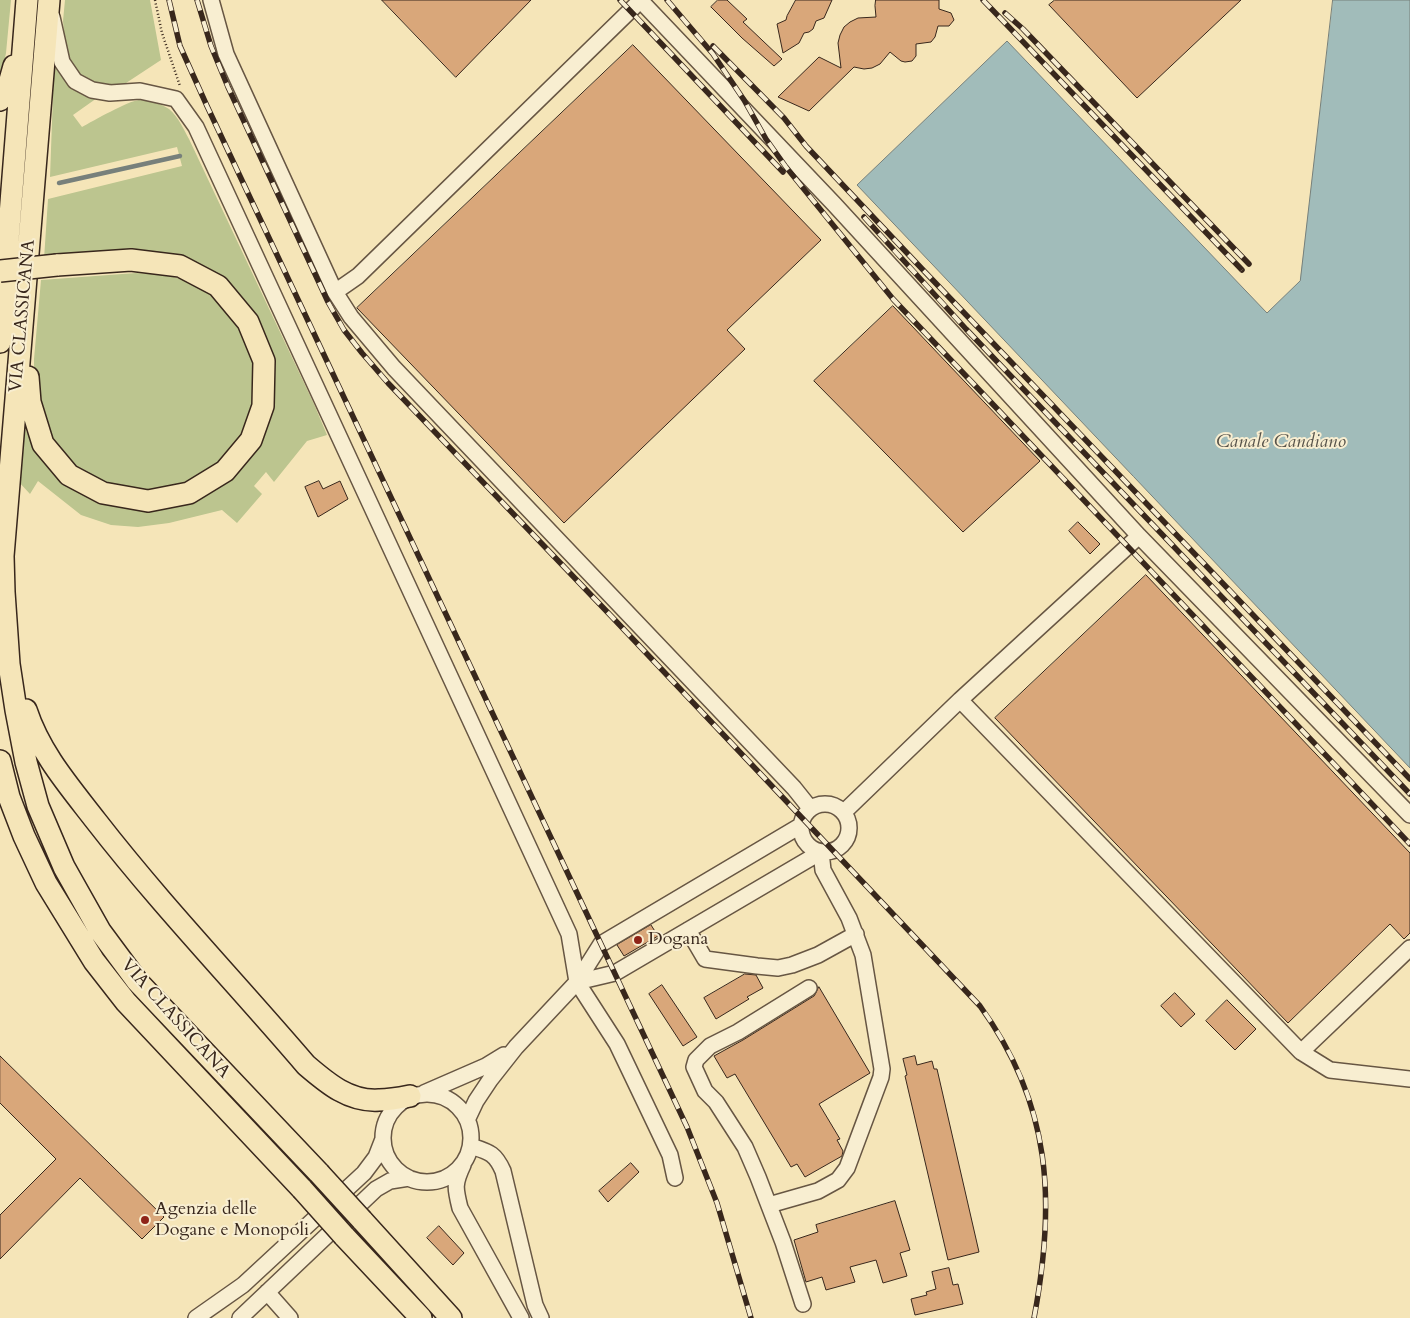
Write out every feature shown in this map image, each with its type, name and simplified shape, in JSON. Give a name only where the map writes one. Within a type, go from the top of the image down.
[{"type":"highway","name":"VIA CLASSICANA","points":[[0,342],[27,0]]},
{"type":"highway","name":"VIA CLASSICANA","points":[[48,2],[3,556],[9,664],[26,762],[38,806],[64,867],[100,931],[137,982],[319,1173],[450,1318]]},
{"type":"highway","points":[[0,100],[6,91],[24,27]]},
{"type":"highway","points":[[0,271],[131,260],[180,266],[218,286],[248,322],[264,361],[264,406],[251,440],[225,471],[189,493],[148,501],[103,493],[69,475],[43,444],[30,402],[24,314]]},
{"type":"highway","points":[[4,592],[23,699],[31,727],[47,758],[127,861],[306,1065],[331,1086],[352,1097],[377,1100],[417,1095]]},
{"type":"highway","name":"VIA CLASSICANA","points":[[0,761],[9,797],[24,836],[46,883],[94,961],[126,1002],[302,1189],[416,1314]]},
{"type":"street","points":[[211,0],[226,54],[335,292],[351,317],[394,368],[794,788],[810,808]]},
{"type":"street","points":[[335,292],[358,276],[640,0],[840,212],[1139,536],[1410,815]]},
{"type":"street","points":[[48,2],[62,62],[75,81],[92,90],[110,93],[140,91],[176,99],[196,127],[569,934],[577,982],[617,1044],[670,1155],[675,1178]]},
{"type":"street","points":[[844,812],[960,700],[1139,536]]},
{"type":"street","points":[[960,700],[1301,1052],[1330,1070],[1410,1079]]},
{"type":"street","points":[[577,982],[615,973],[821,852],[833,851],[840,847],[845,842],[849,827],[844,812],[838,807],[824,803],[810,808],[802,818],[800,826],[803,840],[808,846],[821,852]]},
{"type":"street","points":[[468,1118],[476,1101],[490,1080],[516,1047],[577,982],[601,944],[800,826]]},
{"type":"street","points":[[769,1205],[818,1191],[838,1180],[847,1168],[881,1078],[882,1069],[863,955],[856,934],[823,870],[821,852]]},
{"type":"street","points":[[688,930],[705,959],[778,968],[818,955],[856,934]]},
{"type":"street","points":[[1301,1052],[1410,948]]},
{"type":"street","points":[[803,1304],[769,1205],[744,1147],[716,1102],[705,1092],[694,1067],[696,1060],[710,1046],[738,1032],[809,988]]},
{"type":"street","points":[[466,1160],[456,1172],[444,1179],[423,1182],[409,1178],[390,1163],[385,1152],[384,1126],[398,1103],[486,1066],[516,1047]]},
{"type":"street","points":[[417,1095],[437,1094],[450,1099],[460,1107],[468,1118],[472,1132],[471,1146],[456,1181],[456,1193],[460,1208],[522,1318]]},
{"type":"street","points":[[196,1318],[243,1285],[364,1173],[376,1157],[383,1139]]},
{"type":"street","points":[[471,1146],[491,1153],[498,1160],[535,1305],[541,1318]]},
{"type":"street","points":[[240,1318],[376,1188],[390,1181],[409,1178]]},
{"type":"street","points":[[267,1292],[290,1318]]},
{"type":"path","points":[[155,0],[162,33],[183,93]]},
{"type":"green space","points":[[0,0],[11,0],[6,53],[0,83]]},
{"type":"green space","points":[[65,0],[150,0],[161,60],[123,85],[103,86],[89,82],[76,74],[66,57],[63,21]]},
{"type":"green space","points":[[54,66],[72,86],[83,93],[97,98],[73,115],[82,127],[119,107],[139,100],[163,105],[175,115],[189,139],[327,435],[307,441],[274,482],[266,472],[254,486],[262,494],[237,523],[222,510],[169,523],[138,527],[111,525],[81,515],[38,481],[30,494],[18,481],[23,425],[41,459],[65,483],[89,499],[128,509],[157,510],[177,507],[205,496],[224,483],[273,372],[268,342],[255,314],[231,285],[204,267],[174,257],[44,259],[48,199],[182,166],[177,147],[50,177]]},
{"type":"green space","points":[[136,273],[167,275],[193,283],[217,299],[247,339],[255,368],[255,403],[242,435],[220,465],[193,484],[136,496],[89,481],[49,445],[34,402],[34,359],[41,280]]},
{"type":"water","name":"Canale Candiano","points":[[1333,0],[1410,0],[1410,768],[857,185],[1007,41],[1267,313],[1300,281]]},
{"type":"building","points":[[382,0],[531,0],[456,77]]},
{"type":"building","points":[[718,0],[727,0],[747,19],[743,22],[782,59],[774,66],[742,38],[711,7]]},
{"type":"building","points":[[796,0],[832,0],[824,18],[816,21],[813,29],[804,33],[799,43],[783,53],[777,24],[786,20]]},
{"type":"building","points":[[876,0],[939,0],[939,9],[951,13],[954,20],[949,26],[938,26],[935,37],[931,42],[916,44],[916,56],[912,61],[901,61],[890,52],[880,64],[872,68],[854,67],[809,111],[778,97],[819,57],[841,68],[838,43],[844,27],[858,18],[876,17]]},
{"type":"building","points":[[1055,0],[1241,0],[1137,98],[1049,5]]},
{"type":"building","points":[[633,45],[821,240],[727,330],[745,349],[564,523],[357,308]]},
{"type":"building","points":[[893,306],[1040,461],[963,532],[814,381]]},
{"type":"building","points":[[319,481],[323,489],[340,481],[348,499],[318,517],[305,487]]},
{"type":"building","points":[[1078,522],[1100,544],[1090,554],[1069,531]]},
{"type":"building","points":[[1146,575],[1410,853],[1410,933],[1404,939],[1390,924],[1288,1023],[995,718]]},
{"type":"building","name":"Dogana","points":[[651,925],[658,936],[624,956],[617,945]]},
{"type":"building","points":[[745,974],[756,975],[763,988],[716,1019],[704,998]]},
{"type":"building","points":[[662,985],[697,1037],[683,1046],[649,994]]},
{"type":"building","points":[[819,987],[870,1073],[819,1104],[840,1139],[837,1140],[843,1151],[842,1156],[805,1177],[797,1164],[791,1167],[735,1074],[727,1078],[714,1056],[814,996]]},
{"type":"building","points":[[1175,993],[1195,1014],[1181,1027],[1161,1006]]},
{"type":"building","points":[[1227,1000],[1256,1029],[1235,1050],[1206,1021]]},
{"type":"building","points":[[0,1056],[164,1217],[142,1239],[80,1178],[0,1259],[0,1215],[56,1159],[0,1103]]},
{"type":"building","points":[[915,1056],[917,1065],[932,1061],[934,1069],[937,1069],[979,1252],[948,1260],[905,1076],[907,1075],[903,1059]]},
{"type":"building","points":[[631,1163],[639,1172],[608,1202],[599,1191]]},
{"type":"building","points":[[895,1201],[910,1250],[900,1253],[907,1276],[883,1283],[876,1260],[850,1267],[855,1282],[826,1290],[822,1277],[806,1282],[794,1240],[818,1232],[816,1225]]},
{"type":"building","points":[[439,1226],[464,1253],[453,1265],[427,1238]]},
{"type":"building","points":[[949,1268],[953,1285],[958,1284],[963,1304],[915,1315],[911,1299],[927,1295],[926,1292],[936,1289],[932,1272]]},
{"type":"waterway","points":[[59,183],[180,156]]},
{"type":"railway","points":[[169,0],[180,46],[207,106],[687,1127],[717,1203],[751,1318]]},
{"type":"railway","points":[[197,0],[211,46],[228,87],[328,302],[344,330],[388,383],[980,1006],[1004,1043],[1022,1080],[1035,1118],[1042,1156],[1046,1194],[1045,1234],[1034,1318]]},
{"type":"railway","points":[[620,0],[783,172]]},
{"type":"railway","points":[[667,0],[713,54],[744,100],[766,139],[786,167],[893,299],[1410,844]]},
{"type":"railway","points":[[983,0],[1242,270]]},
{"type":"railway","points":[[1005,13],[1023,29],[1249,264]]},
{"type":"railway","points":[[713,46],[784,118],[806,146],[925,272],[1410,779]]},
{"type":"railway","points":[[864,217],[966,329],[1410,794]]},
{"type":"place","name":"Dogana","points":[[638,940]]},
{"type":"place","name":"Agenzia delle Dogane e Monopoli","points":[[145,1220]]}]
